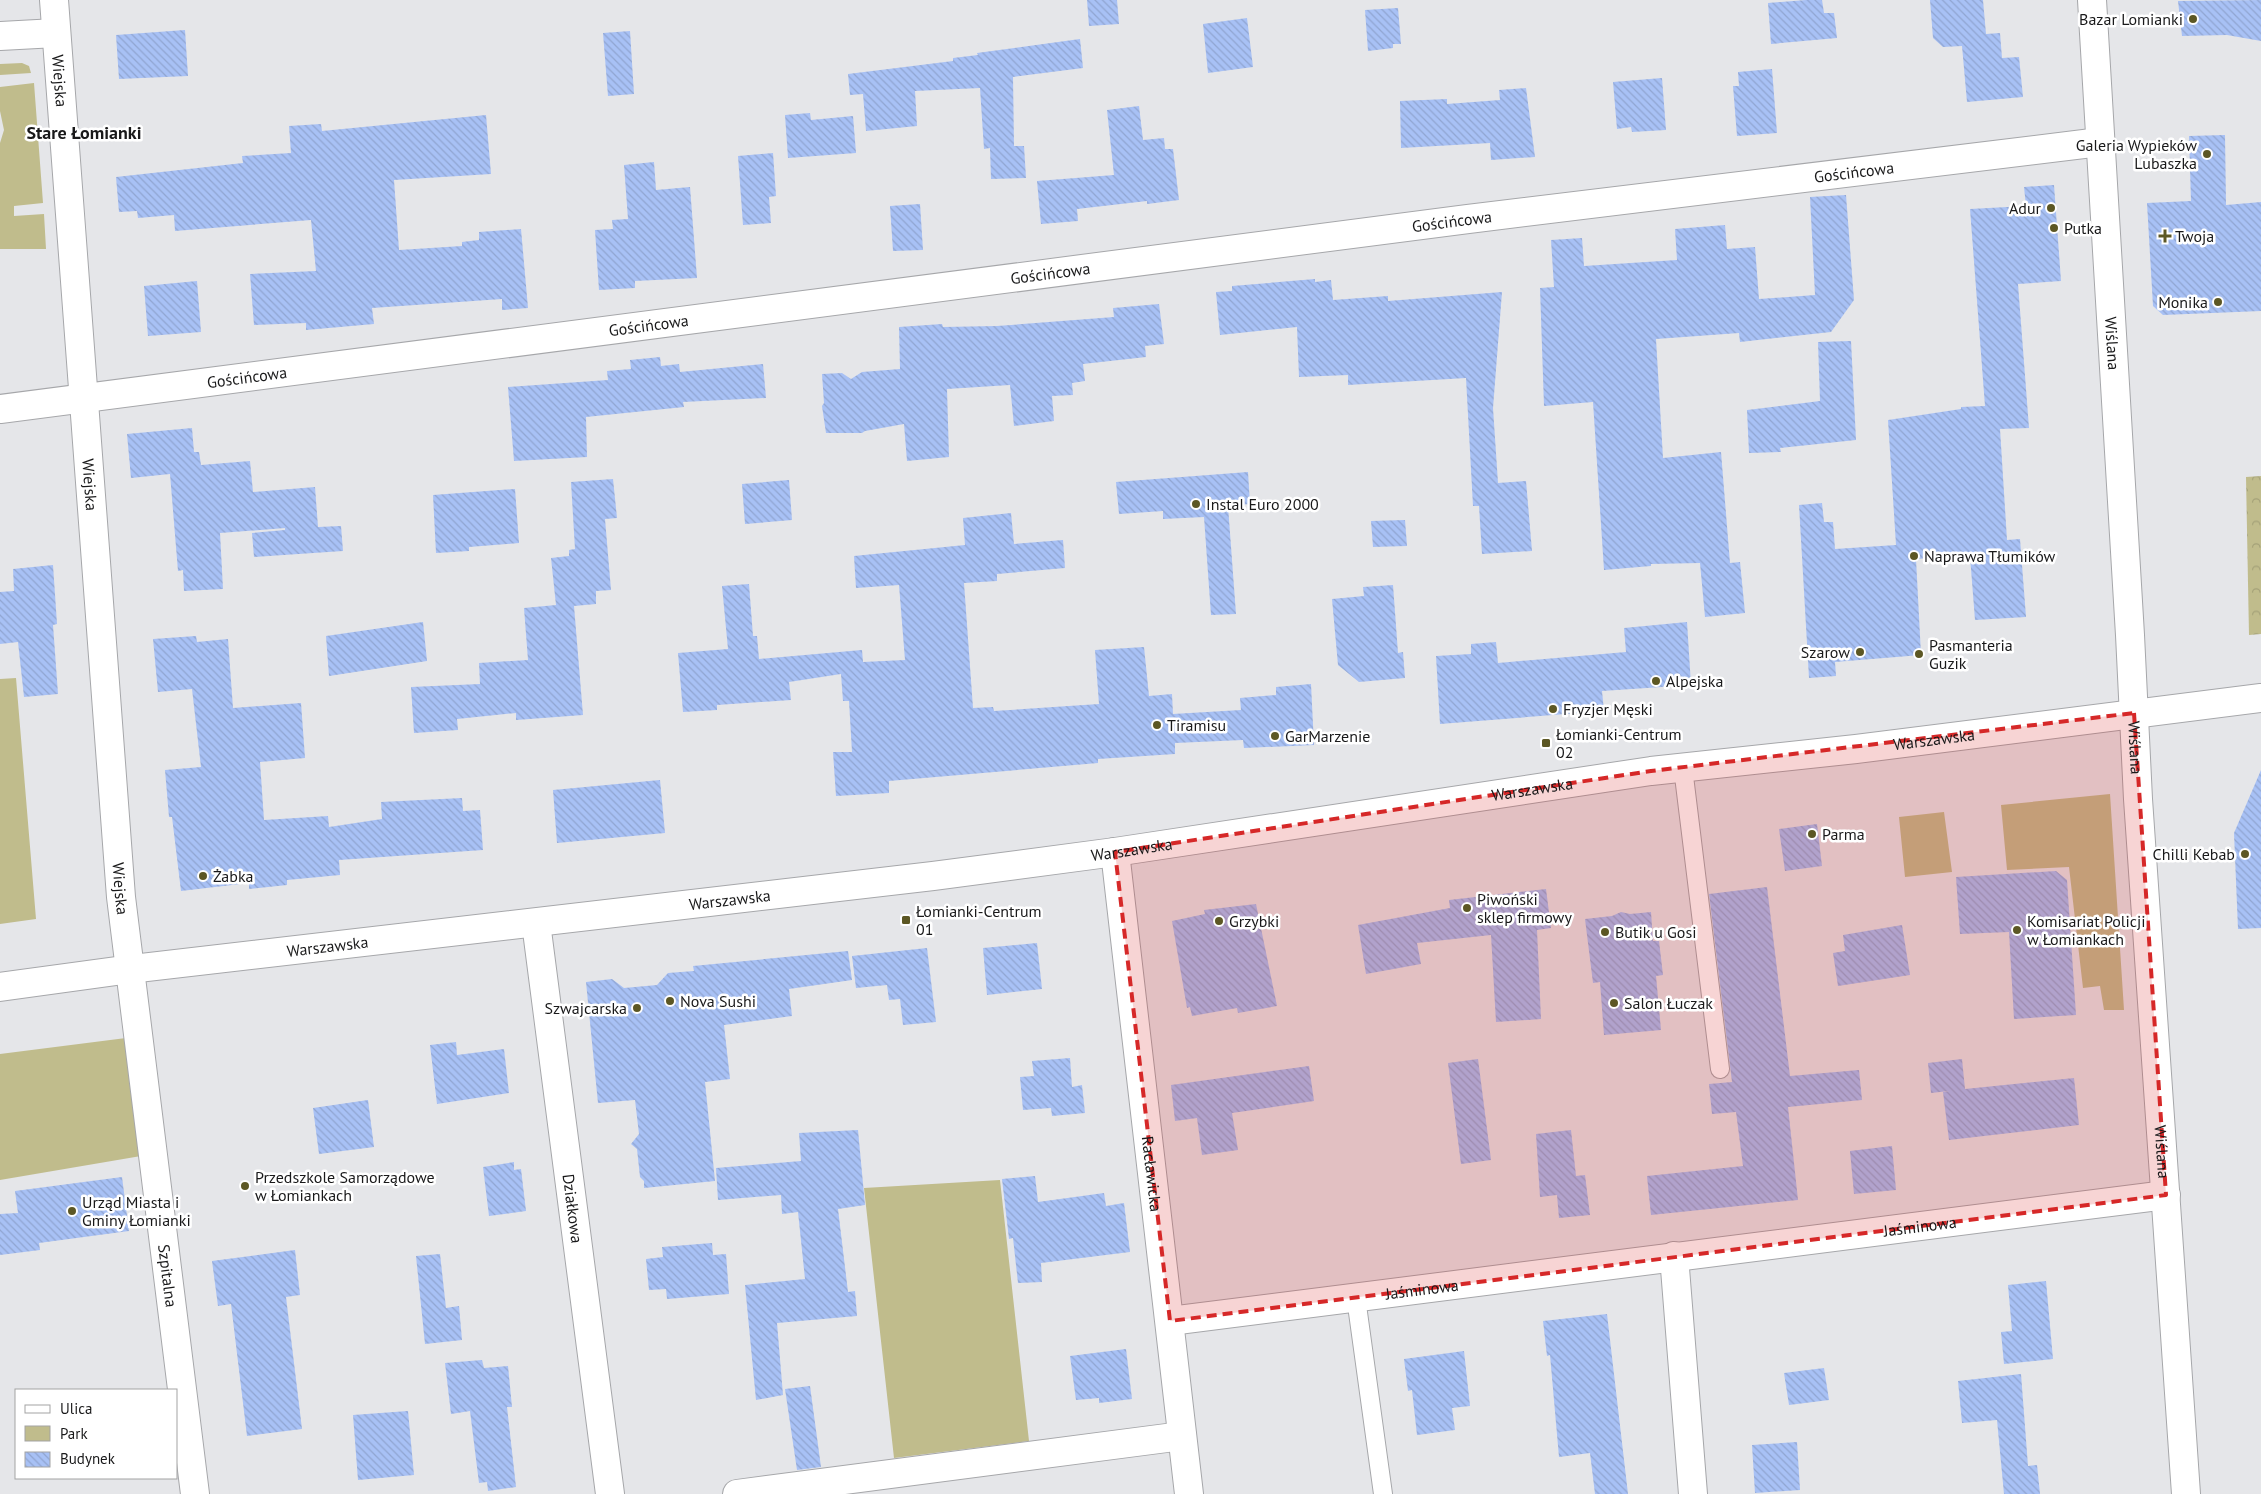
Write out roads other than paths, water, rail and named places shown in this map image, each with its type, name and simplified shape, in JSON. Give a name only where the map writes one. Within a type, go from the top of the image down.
[{"type":"street","name":"Wiejska","points":[[54,0],[121,897],[131,969]]},
{"type":"street","name":"Wiślana","points":[[2092,0],[2138,799],[2186,1494]]},
{"type":"street","points":[[0,36],[56,32]]},
{"type":"street","name":"Gościńcowa","points":[[0,409],[1448,222],[2100,142]]},
{"type":"street","name":"Warszawska","points":[[0,987],[131,969],[934,876],[1115,852],[1683,768],[1856,749],[2261,698]]},
{"type":"street","name":"Racławicka","points":[[1115,852],[1189,1494]]},
{"type":"street","name":"Działkowa","points":[[536,923],[610,1494]]},
{"type":"street","name":"Szpitalna","points":[[131,969],[196,1494]]},
{"type":"street","name":"Jaśminowa","points":[[1170,1321],[2166,1195]]},
{"type":"street","points":[[1674,1256],[1693,1494]]},
{"type":"street","points":[[737,1494],[899,1484],[1182,1436]]},
{"type":"lane","points":[[1683,768],[1720,1069]]},
{"type":"lane","points":[[1356,1298],[1382,1494]]},
{"type":"place","name":"Bazar Lomianki","points":[[2193,19]]},
{"type":"place","name":"Galeria Wypieków Lubaszka","points":[[2207,154]]},
{"type":"place","name":"Adur","points":[[2051,208]]},
{"type":"place","name":"Putka","points":[[2054,228]]},
{"type":"place","name":"Twoja","points":[[2165,236]]},
{"type":"place","name":"Monika","points":[[2218,302]]},
{"type":"place","name":"Instal Euro 2000","points":[[1196,504]]},
{"type":"place","name":"Naprawa Tłumików","points":[[1914,556]]},
{"type":"place","name":"Szarow","points":[[1860,652]]},
{"type":"place","name":"Pasmanteria Guzik","points":[[1919,654]]},
{"type":"place","name":"Alpejska","points":[[1656,681]]},
{"type":"place","name":"Fryzjer Męski","points":[[1553,709]]},
{"type":"place","name":"Tiramisu","points":[[1157,725]]},
{"type":"place","name":"GarMarzenie","points":[[1275,736]]},
{"type":"place","name":"Łomianki-Centrum 02","points":[[1546,743]]},
{"type":"place","name":"Parma","points":[[1812,834]]},
{"type":"place","name":"Chilli Kebab","points":[[2245,854]]},
{"type":"place","name":"Żabka","points":[[203,876]]},
{"type":"place","name":"Piwoński sklep firmowy","points":[[1467,908]]},
{"type":"place","name":"Łomianki-Centrum 01","points":[[906,920]]},
{"type":"place","name":"Grzybki","points":[[1219,921]]},
{"type":"place","name":"Komisariat Policji w Łomiankach","points":[[2017,930]]},
{"type":"place","name":"Butik u Gosi","points":[[1605,932]]},
{"type":"place","name":"Nova Sushi","points":[[670,1001]]},
{"type":"place","name":"Salon Łuczak","points":[[1614,1003]]},
{"type":"place","name":"Szwajcarska","points":[[637,1008]]},
{"type":"place","name":"Przedszkole Samorządowe w Łomiankach","points":[[245,1186]]},
{"type":"place","name":"Urząd Miasta i Gminy Łomianki","points":[[72,1211]]},
{"type":"district","name":"Stare Łomianki","points":[[84,133]]}]
